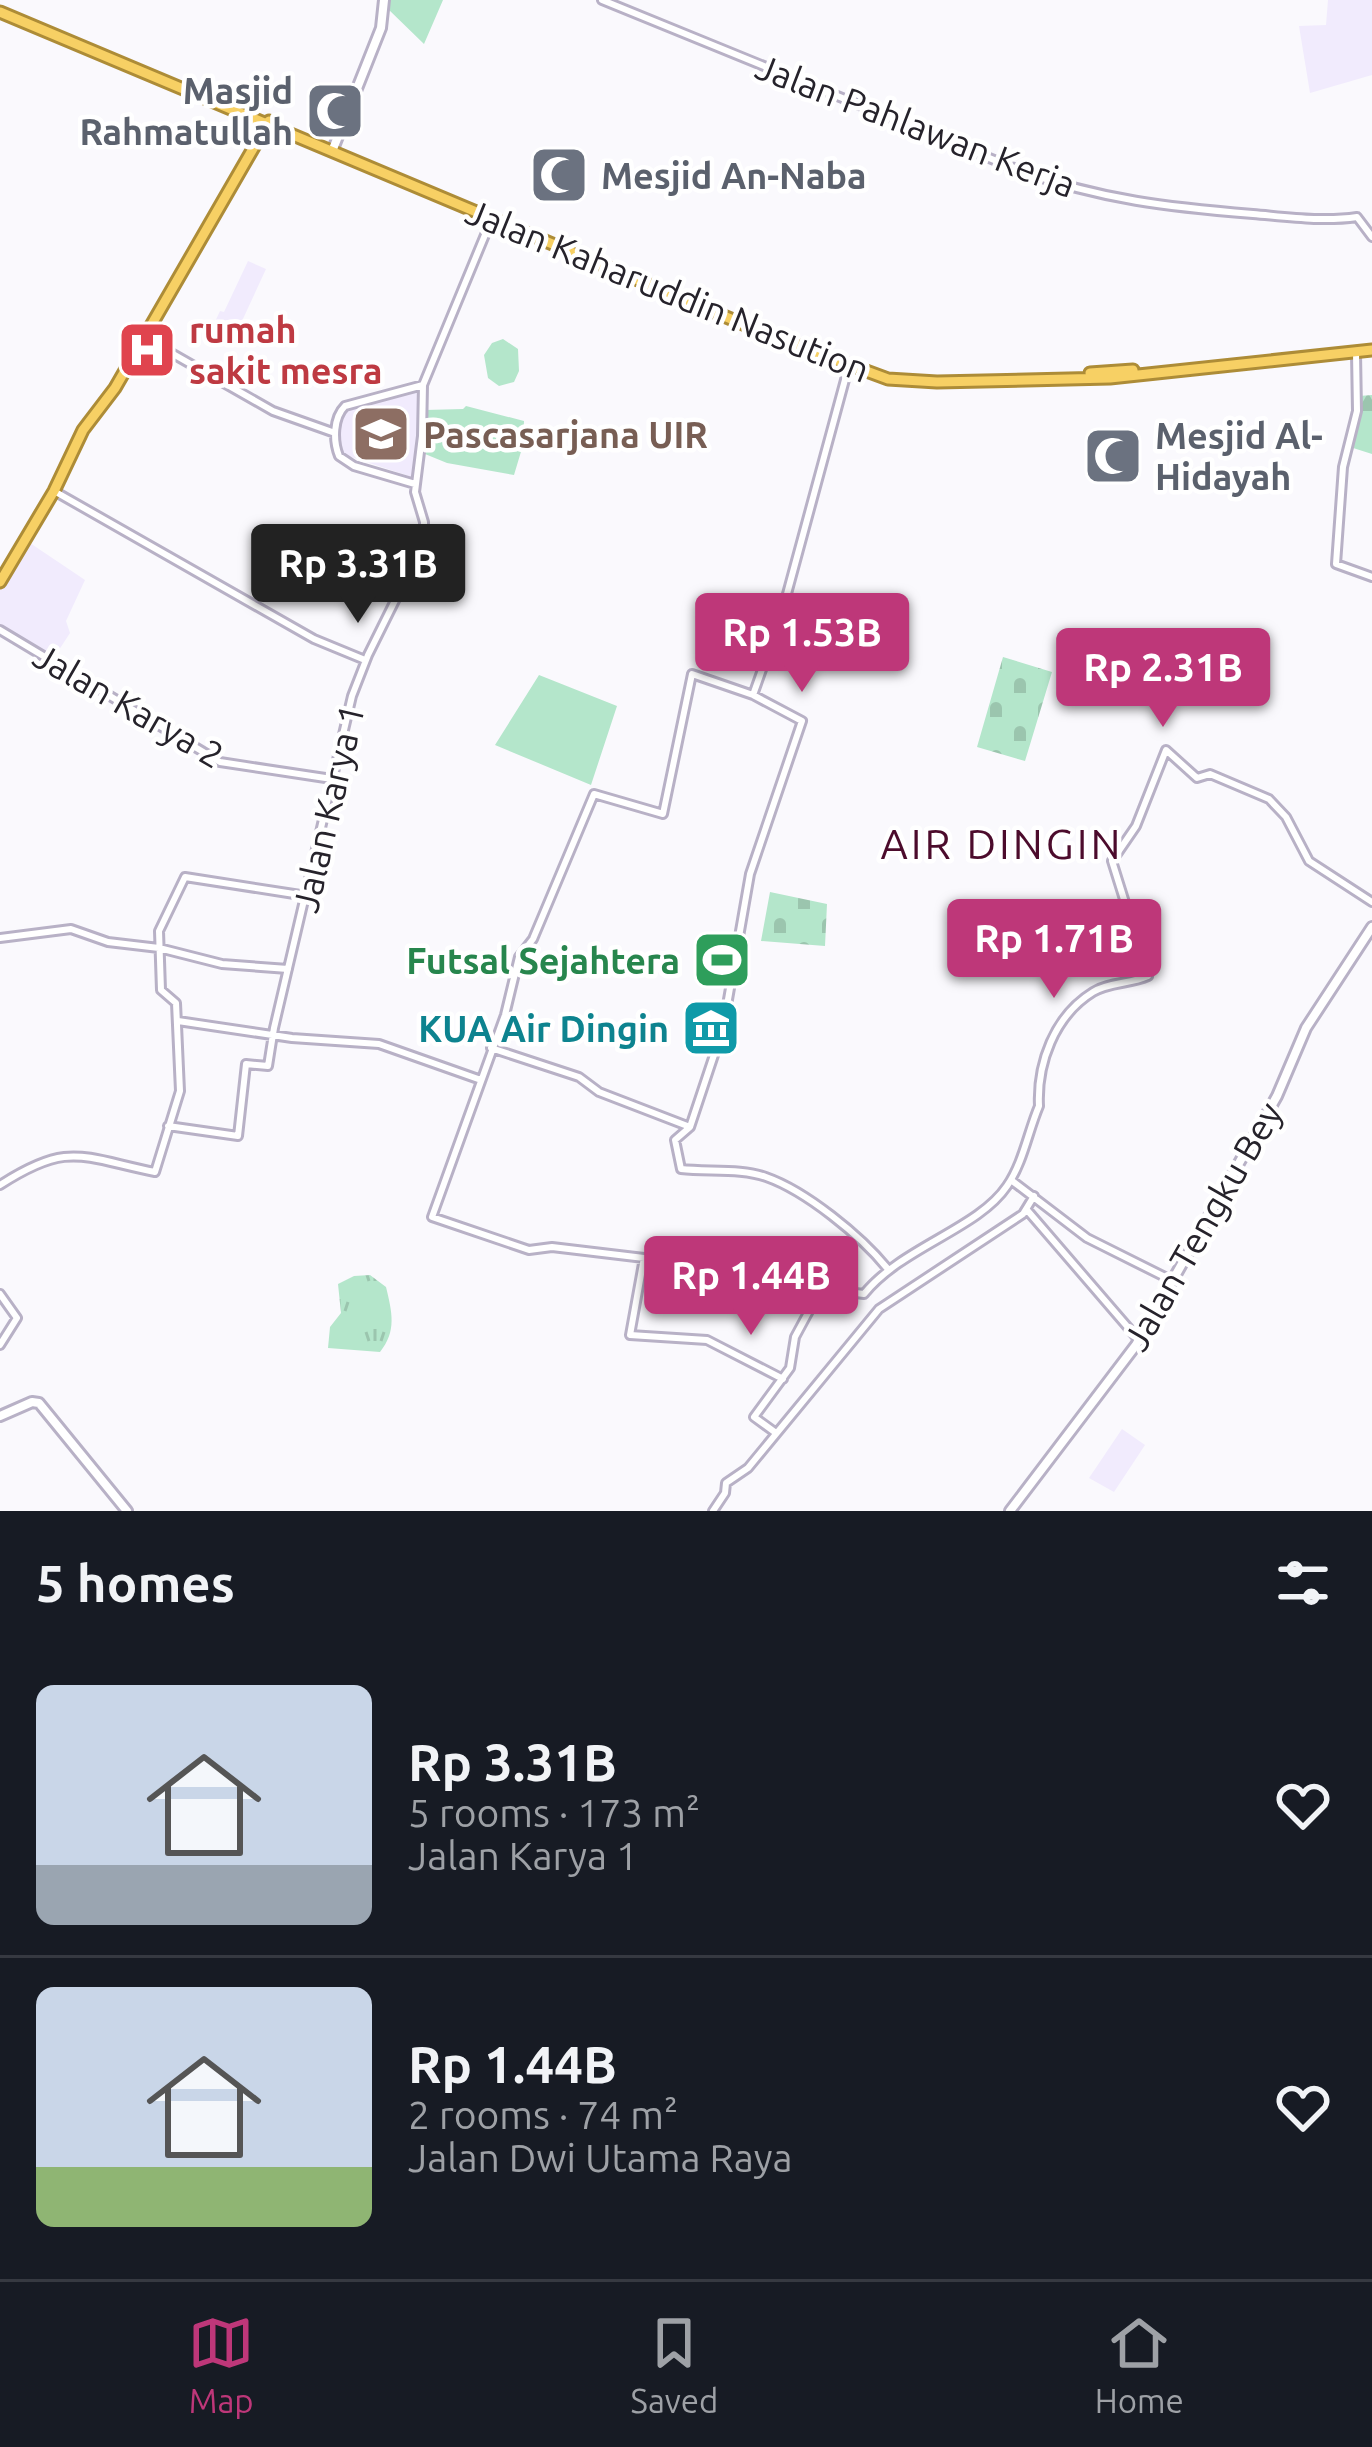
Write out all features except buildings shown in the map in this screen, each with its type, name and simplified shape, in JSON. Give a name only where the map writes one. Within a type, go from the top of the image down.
[{"type":"highway","name":"Jalan Kaharuddin Nasution","points":[[0,9],[892,380],[1122,377],[1372,348]]},
{"type":"highway","name":"Jalan Kaharuddin Nasution","points":[[268,123],[803,345],[893,375],[1033,379]]},
{"type":"highway","points":[[0,582],[54,491],[83,430],[116,388],[268,123]]},
{"type":"highway","name":"Jalan Kaharuddin Nasution","points":[[1310,356],[1372,348]]},
{"type":"main road","points":[[333,148],[376,41],[384,0]]},
{"type":"main road","name":"Jalan Tengku Bey","points":[[1010,1511],[1123,1365],[1277,1096],[1306,1028],[1372,927]]},
{"type":"main road","points":[[0,1416],[39,1403],[127,1511]]},
{"type":"street","name":"Jalan Pahlawan Kerja","points":[[602,0],[1083,192],[1168,207],[1326,220],[1357,217],[1372,237]]},
{"type":"street","name":"Jalan Karya 1","points":[[168,1126],[232,1137],[240,1134],[246,1064],[268,1066],[332,778],[365,660],[422,550],[424,522],[415,484],[423,386],[492,218]]},
{"type":"street","points":[[145,338],[273,411],[335,433]]},
{"type":"street","points":[[1356,353],[1357,412],[1343,467],[1336,564],[1372,577]]},
{"type":"street","points":[[753,695],[781,616],[849,365]]},
{"type":"street","points":[[415,484],[348,464],[339,456],[335,433],[345,406],[423,386]]},
{"type":"street","points":[[54,491],[314,639],[365,660]]},
{"type":"street","name":"Jalan Karya 2","points":[[0,630],[220,762],[332,778]]},
{"type":"street","points":[[783,1379],[707,1340],[630,1335],[644,1258],[552,1247],[529,1250],[432,1217],[505,1015],[519,956],[533,939],[594,794],[663,814],[692,674],[801,718],[802,727],[750,874],[723,1028],[690,1127],[675,1140],[681,1169],[768,1178],[848,1227],[887,1268]]},
{"type":"street","points":[[776,1433],[754,1417],[792,1363],[795,1337],[816,1298],[830,1290],[864,1294],[887,1268],[988,1205],[1011,1180],[1039,1106],[1037,1095],[1052,1034],[1094,991],[1148,976],[1112,865],[1136,826],[1166,750],[1196,778],[1210,774],[1269,799],[1286,817],[1310,862],[1372,902]]},
{"type":"street","points":[[0,1185],[29,1167],[70,1154],[155,1172],[179,1091],[178,1021],[175,1001],[161,990],[159,931],[185,877],[307,896]]},
{"type":"street","points":[[0,938],[67,929],[108,942],[159,948],[222,964],[288,969]]},
{"type":"street","points":[[178,1021],[272,1036],[379,1044],[481,1080]]},
{"type":"street","points":[[491,1048],[578,1077],[599,1092],[690,1127]]},
{"type":"street","points":[[1011,1180],[1087,1238],[1171,1280]]},
{"type":"street","points":[[713,1511],[725,1493],[725,1483],[748,1468],[879,1309],[1027,1210],[1034,1196]]},
{"type":"street","points":[[1027,1210],[1138,1339]]},
{"type":"street","points":[[0,1294],[17,1318],[0,1345]]},
{"type":"shaded area","points":[[1328,0],[1372,0],[1372,75],[1310,93],[1299,26],[1326,25]]},
{"type":"shaded area","points":[[248,261],[266,269],[236,334],[213,326]]},
{"type":"shaded area","name":"Pascasarjana UIR","points":[[421,387],[422,436],[415,478],[342,454],[339,432],[345,408]]},
{"type":"shaded area","points":[[27,541],[85,580],[66,621],[70,633],[53,659],[0,625],[0,586]]},
{"type":"shaded area","points":[[1122,1429],[1145,1445],[1114,1492],[1089,1478]]},
{"type":"green space","points":[[388,0],[443,0],[424,44],[387,8]]},
{"type":"green space","points":[[503,339],[518,349],[519,371],[514,382],[499,386],[488,378],[484,355],[492,343]]},
{"type":"green space","points":[[1372,395],[1372,454],[1350,447],[1359,396]]},
{"type":"green space","points":[[466,406],[524,421],[514,475],[447,463],[425,454],[425,410]]},
{"type":"green space","points":[[1003,657],[1052,672],[1025,761],[977,747]]},
{"type":"green space","points":[[539,675],[617,706],[591,785],[495,745]]},
{"type":"green space","points":[[770,892],[827,904],[825,946],[761,941]]},
{"type":"green space","points":[[370,1275],[386,1287],[388,1296],[392,1321],[385,1344],[380,1352],[328,1348],[330,1327],[341,1313],[338,1284]]},
{"type":"place","name":"Masjid Rahmatullah","points":[[335,111]]},
{"type":"place","name":"Mesjid An-Naba","points":[[559,175]]},
{"type":"place","name":"rumah sakit mesra","points":[[147,350]]},
{"type":"place","name":"Pascasarjana UIR","points":[[381,434]]},
{"type":"place","name":"Mesjid Al- Hidayah","points":[[1113,456]]},
{"type":"place","name":"Futsal Sejahtera","points":[[722,960]]},
{"type":"place","name":"KUA Air Dingin","points":[[711,1028]]},
{"type":"district","name":"AIR DINGIN","points":[[1002,843]]}]
